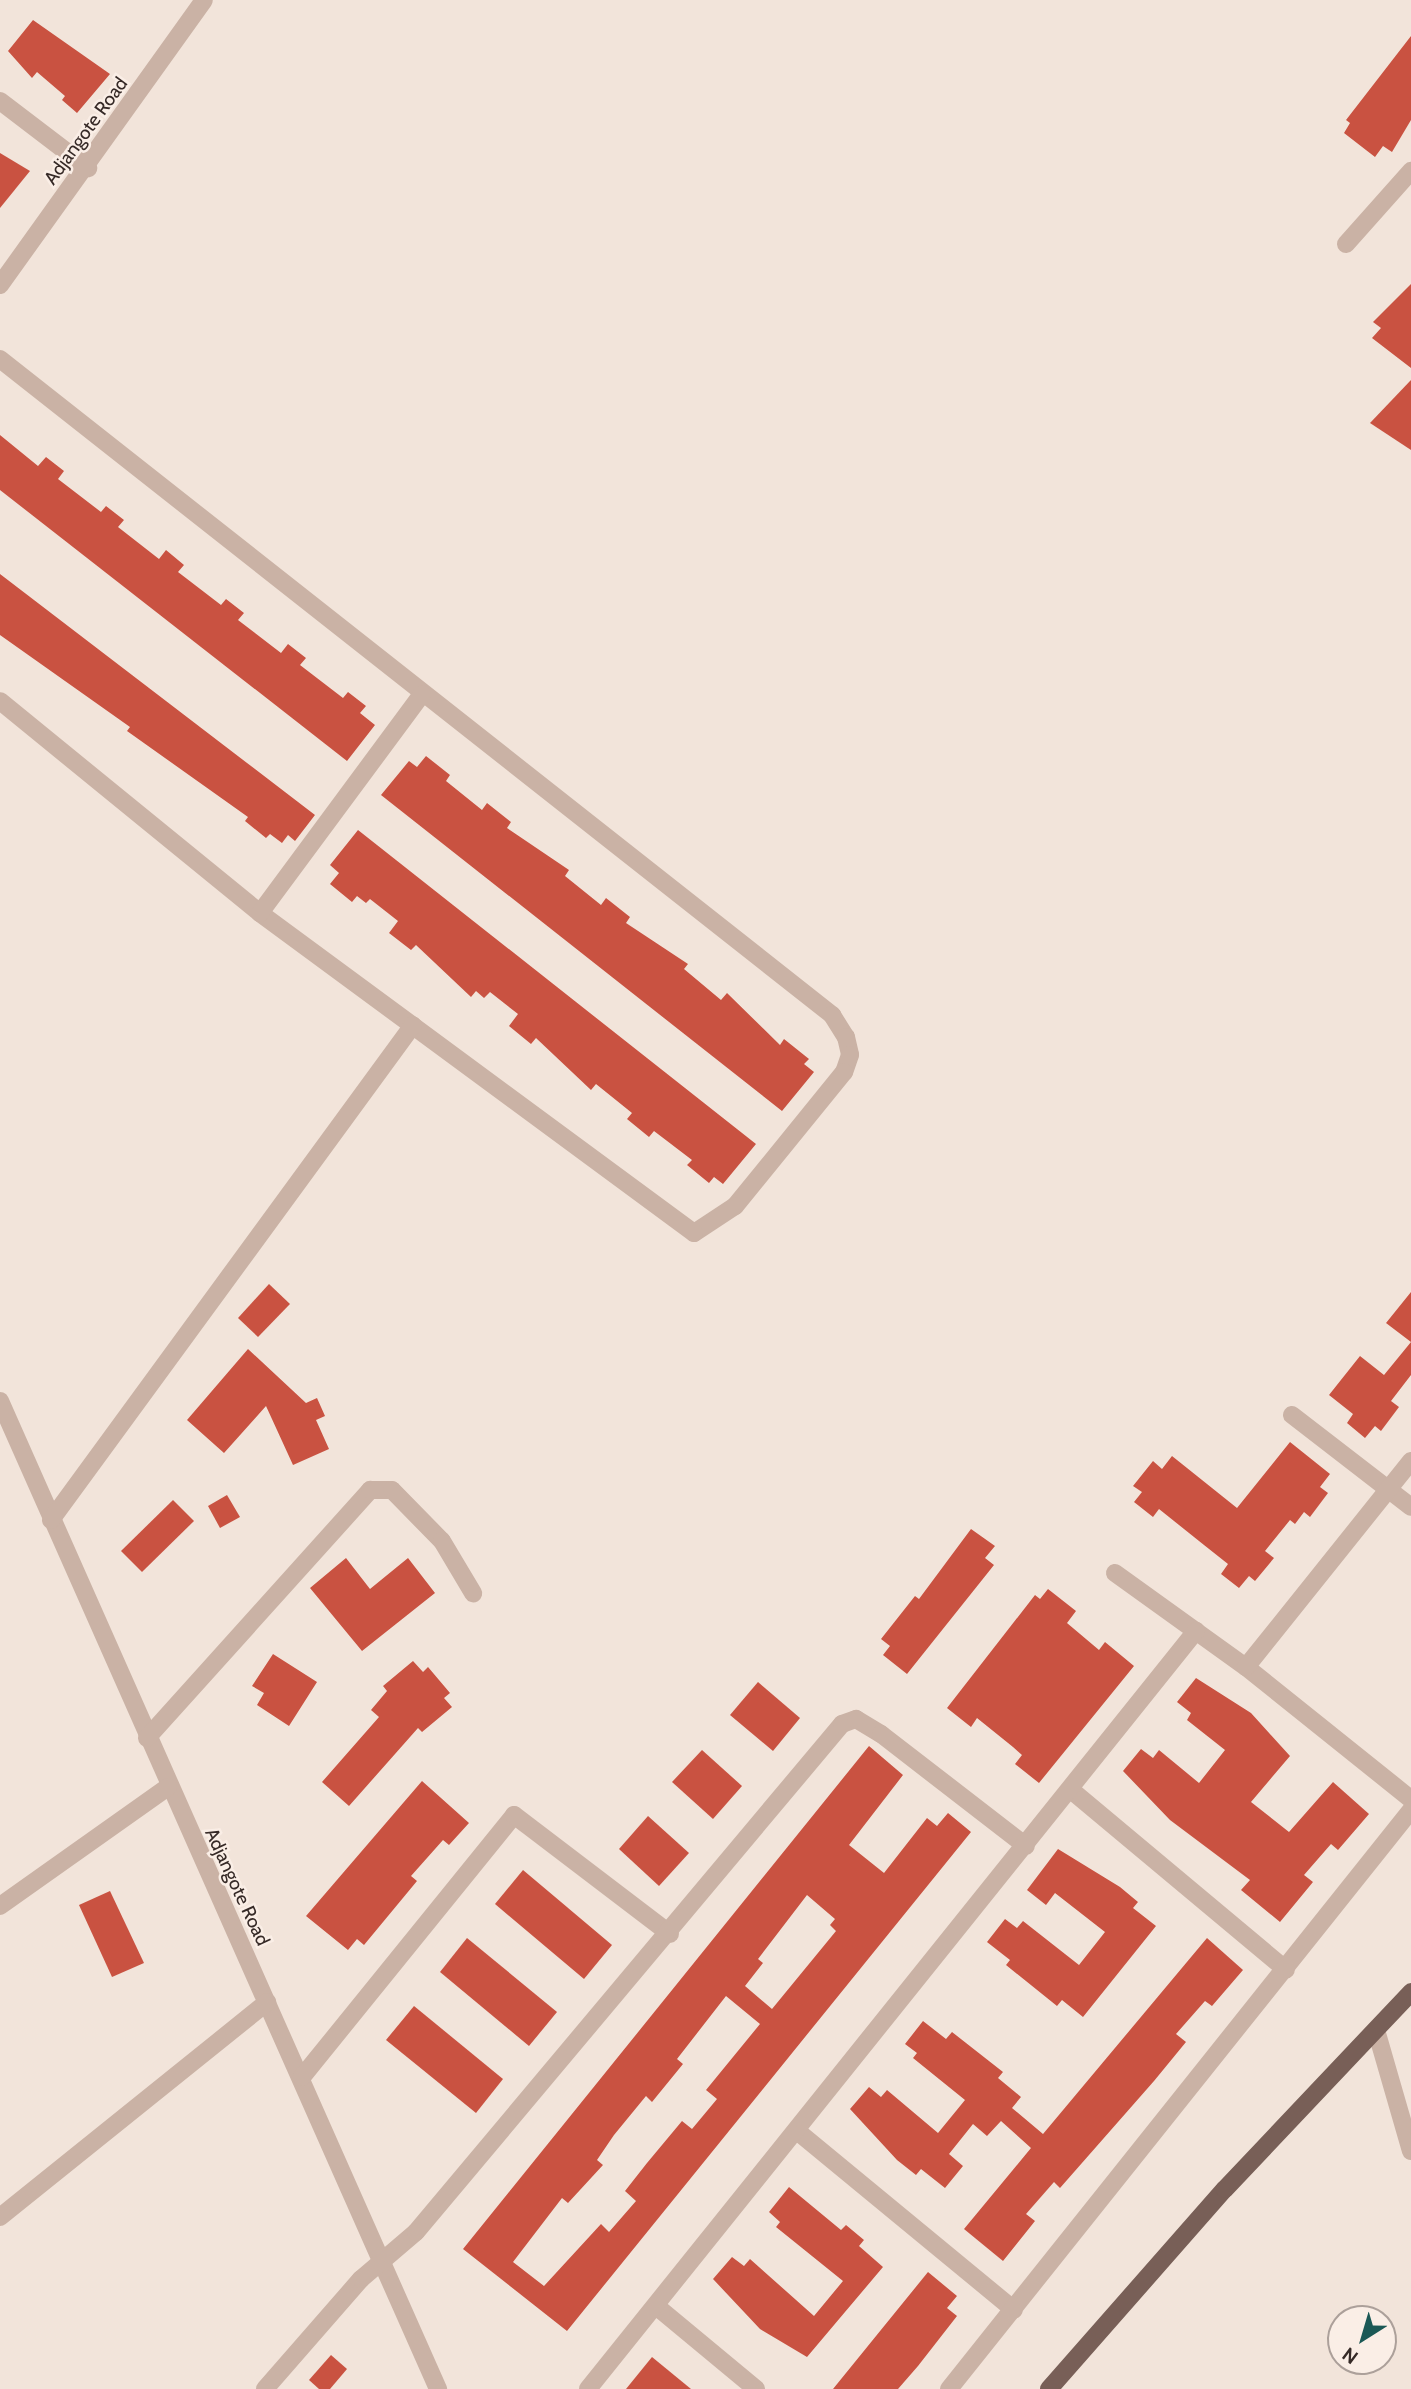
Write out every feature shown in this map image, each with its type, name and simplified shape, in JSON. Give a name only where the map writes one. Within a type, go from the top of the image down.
[{"type":"main road","points":[[1049,2389],[1225,2189],[1411,1992]]},
{"type":"street","name":"Adjangote Road","points":[[0,285],[88,167],[204,0]]},
{"type":"street","points":[[0,101],[88,167]]},
{"type":"street","points":[[1346,244],[1411,171]]},
{"type":"street","points":[[0,359],[422,694],[660,875],[832,1016],[846,1037],[850,1055],[844,1072],[735,1206],[694,1233],[260,914],[0,701]]},
{"type":"street","points":[[260,914],[422,694]]},
{"type":"street","points":[[51,1520],[413,1025]]},
{"type":"street","name":"Adjangote Road","points":[[0,1401],[168,1787],[302,2077],[438,2389]]},
{"type":"street","points":[[1292,1415],[1411,1507]]},
{"type":"street","points":[[1246,1667],[1411,1461]]},
{"type":"street","points":[[147,1738],[370,1490],[392,1490],[442,1541],[473,1593]]},
{"type":"street","points":[[1115,1573],[1246,1667],[1411,1798]]},
{"type":"street","points":[[588,2389],[1196,1632]]},
{"type":"street","points":[[265,2389],[381,2261],[416,2232],[670,1934],[827,1739],[856,1719],[1026,1846]]},
{"type":"street","points":[[0,1906],[168,1787]]},
{"type":"street","points":[[1071,1790],[1286,1970]]},
{"type":"street","points":[[949,2389],[1411,1810]]},
{"type":"street","points":[[302,2077],[514,1815],[670,1934]]},
{"type":"street","points":[[0,2217],[267,2002]]},
{"type":"street","points":[[1376,2030],[1411,2151]]},
{"type":"street","points":[[797,2131],[1014,2310]]},
{"type":"street","points":[[656,2306],[756,2389]]},
{"type":"building","points":[[33,20],[110,74],[77,113],[62,100],[65,96],[37,72],[32,78],[8,51]]},
{"type":"building","points":[[1411,36],[1411,120],[1392,152],[1383,146],[1375,157],[1344,133],[1350,123],[1346,120]]},
{"type":"building","points":[[0,153],[30,171],[0,208]]},
{"type":"building","points":[[1411,284],[1411,368],[1372,338],[1381,328],[1373,322]]},
{"type":"building","points":[[1411,380],[1411,450],[1370,423]]},
{"type":"building","points":[[0,435],[38,466],[46,457],[64,471],[58,479],[101,512],[106,506],[124,520],[118,527],[159,559],[166,550],[184,565],[178,572],[221,605],[226,599],[244,613],[238,620],[281,653],[288,644],[306,658],[300,665],[343,698],[348,692],[366,706],[360,713],[375,725],[347,761],[0,490]]},
{"type":"building","points":[[0,574],[315,815],[295,841],[288,835],[282,843],[270,834],[266,838],[245,821],[248,817],[127,731],[130,727],[0,635]]},
{"type":"building","points":[[426,756],[450,775],[446,781],[482,810],[487,803],[511,822],[507,828],[569,870],[565,876],[601,905],[606,898],[630,917],[626,923],[688,964],[684,969],[721,1000],[727,993],[780,1045],[784,1039],[809,1059],[804,1064],[814,1072],[782,1111],[381,795],[409,761],[417,767]]},
{"type":"building","points":[[358,830],[756,1144],[723,1184],[714,1177],[709,1183],[687,1165],[692,1160],[654,1131],[649,1137],[627,1119],[632,1113],[596,1084],[591,1090],[536,1038],[531,1044],[509,1026],[518,1014],[490,992],[484,998],[476,991],[471,997],[416,945],[411,950],[389,933],[398,921],[370,899],[366,903],[357,896],[352,902],[330,884],[339,873],[330,865]]},
{"type":"building","points":[[269,1284],[290,1304],[258,1337],[238,1318]]},
{"type":"building","points":[[1411,1292],[1411,1342],[1386,1323]]},
{"type":"building","points":[[1411,1342],[1411,1375],[1391,1401],[1399,1407],[1381,1431],[1375,1426],[1365,1438],[1347,1423],[1353,1414],[1329,1395],[1360,1356],[1384,1375]]},
{"type":"building","points":[[248,1349],[306,1403],[317,1398],[325,1416],[316,1420],[329,1449],[293,1465],[266,1406],[224,1453],[187,1420]]},
{"type":"building","points":[[1290,1442],[1330,1474],[1320,1487],[1328,1493],[1310,1517],[1304,1512],[1295,1524],[1290,1520],[1265,1551],[1274,1558],[1255,1581],[1249,1576],[1239,1588],[1221,1574],[1228,1564],[1159,1509],[1153,1517],[1134,1502],[1142,1492],[1133,1486],[1153,1461],[1162,1469],[1172,1456],[1237,1508]]},
{"type":"building","points":[[227,1495],[240,1517],[220,1528],[208,1506]]},
{"type":"building","points":[[173,1500],[194,1521],[142,1572],[121,1551]]},
{"type":"building","points":[[971,1529],[995,1546],[985,1558],[994,1565],[907,1674],[883,1655],[890,1646],[881,1639],[915,1596],[919,1599]]},
{"type":"building","points":[[346,1558],[370,1589],[408,1558],[435,1593],[362,1651],[310,1588]]},
{"type":"building","points":[[1048,1589],[1076,1611],[1067,1623],[1099,1650],[1105,1642],[1134,1666],[1039,1783],[1015,1764],[1022,1755],[1013,1747],[977,1718],[971,1727],[947,1708],[1035,1595],[1040,1599]]},
{"type":"building","points":[[273,1654],[317,1682],[289,1726],[257,1705],[264,1693],[252,1686]]},
{"type":"building","points":[[413,1661],[423,1672],[428,1667],[450,1693],[444,1698],[452,1707],[422,1732],[418,1728],[349,1806],[322,1782],[379,1717],[371,1710],[387,1691],[383,1686]]},
{"type":"building","points":[[1196,1678],[1251,1713],[1290,1756],[1251,1802],[1289,1832],[1333,1782],[1369,1814],[1338,1850],[1331,1844],[1304,1875],[1313,1882],[1280,1922],[1241,1890],[1250,1880],[1170,1820],[1123,1771],[1141,1749],[1153,1758],[1159,1750],[1199,1783],[1225,1750],[1187,1720],[1191,1713],[1177,1702]]},
{"type":"building","points":[[758,1682],[800,1718],[773,1751],[730,1715]]},
{"type":"building","points":[[869,1746],[903,1775],[849,1845],[884,1873],[927,1818],[937,1826],[948,1813],[971,1832],[567,2331],[463,2249]],"holes":[[[807,1895],[835,1919],[830,1925],[836,1931],[772,2009],[745,1986],[763,1963],[758,1959]],[[726,1996],[760,2024],[706,2090],[717,2099],[692,2129],[682,2121],[647,2163],[625,2191],[636,2201],[609,2232],[601,2224],[544,2286],[513,2262],[562,2198],[568,2203],[603,2165],[597,2160],[614,2135],[646,2096],[652,2102],[683,2064],[677,2059]]]},
{"type":"building","points":[[702,1750],[742,1786],[713,1819],[672,1782]]},
{"type":"building","points":[[422,1781],[469,1823],[449,1845],[443,1840],[411,1876],[417,1881],[364,1945],[357,1939],[348,1950],[306,1916]]},
{"type":"building","points":[[648,1816],[689,1853],[659,1886],[619,1849]]},
{"type":"building","points":[[1058,1849],[1120,1887],[1138,1902],[1133,1908],[1156,1926],[1083,2017],[1062,2000],[1057,2006],[1006,1965],[1010,1960],[987,1942],[1005,1919],[1017,1928],[1023,1921],[1079,1965],[1105,1932],[1055,1893],[1046,1905],[1027,1890]]},
{"type":"building","points":[[523,1870],[612,1945],[584,1979],[495,1904]]},
{"type":"building","points":[[110,1891],[144,1963],[112,1977],[79,1905]]},
{"type":"building","points":[[467,1938],[557,2012],[529,2046],[440,1972]]},
{"type":"building","points":[[1207,1938],[1243,1970],[1212,2006],[1205,2001],[1176,2034],[1186,2042],[1060,2188],[1054,2182],[1026,2214],[1035,2221],[1003,2261],[964,2229],[1031,2148],[1001,2121],[987,2136],[973,2124],[949,2154],[963,2166],[945,2188],[921,2169],[916,2175],[897,2160],[850,2109],[869,2087],[881,2097],[887,2090],[938,2133],[965,2100],[913,2058],[917,2053],[905,2044],[923,2021],[946,2039],[952,2032],[1003,2072],[998,2078],[1021,2097],[1012,2108],[1043,2134]]},
{"type":"building","points":[[414,2006],[503,2079],[476,2113],[386,2040]]},
{"type":"building","points":[[789,2187],[841,2230],[846,2225],[864,2240],[859,2246],[883,2267],[807,2357],[760,2329],[713,2279],[732,2257],[744,2266],[750,2259],[814,2316],[843,2281],[776,2227],[780,2222],[769,2212]]},
{"type":"building","points":[[928,2272],[957,2296],[947,2308],[957,2316],[918,2366],[898,2389],[833,2389]]},
{"type":"building","points":[[331,2355],[347,2369],[330,2389],[319,2389],[309,2380]]},
{"type":"building","points":[[652,2357],[691,2389],[626,2389]]}]
